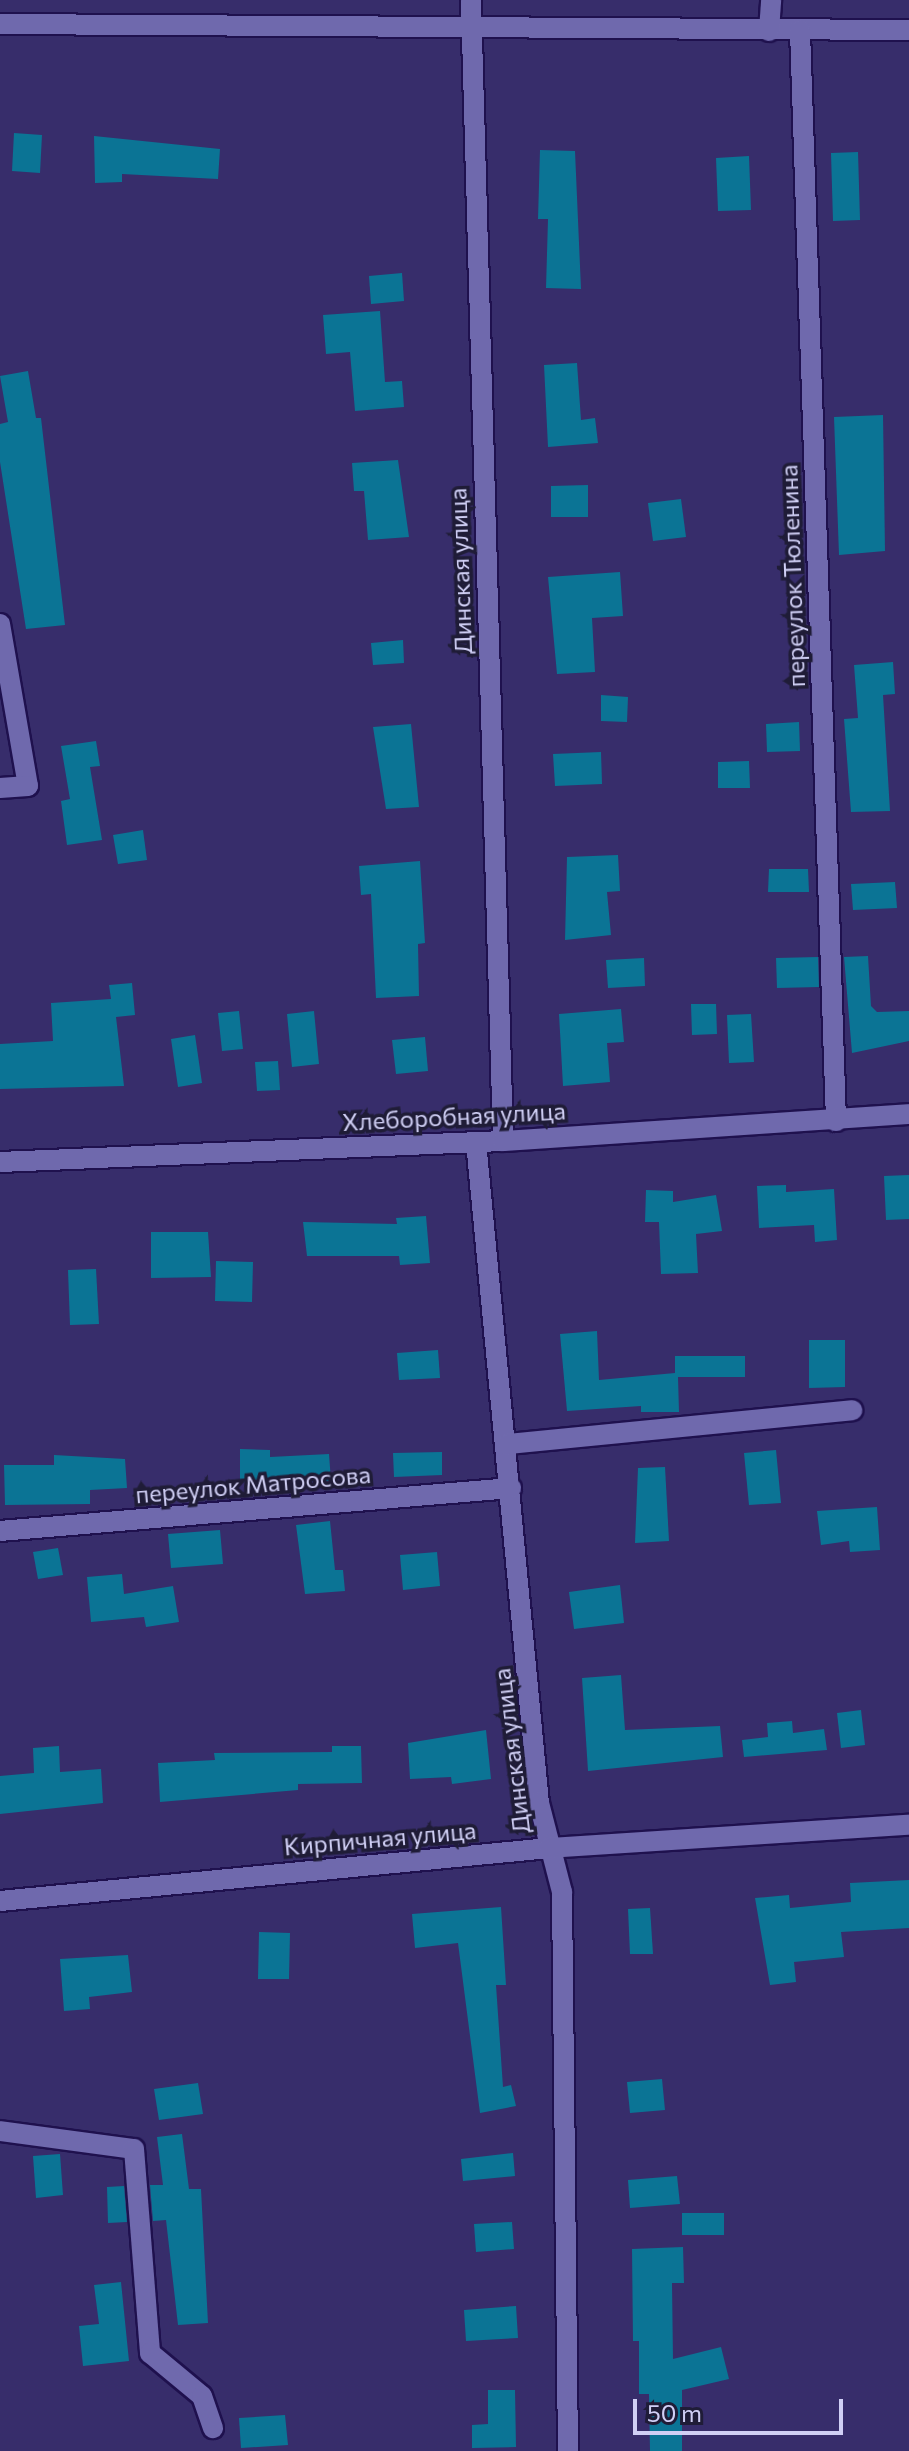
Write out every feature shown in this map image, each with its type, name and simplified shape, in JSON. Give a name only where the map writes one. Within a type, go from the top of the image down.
[{"type":"street","name":"Динская улица","points":[[471,0],[503,1141]]},
{"type":"street","points":[[769,31],[771,0]]},
{"type":"street","points":[[0,24],[470,31],[909,30]]},
{"type":"street","name":"переулок Тюленина","points":[[800,30],[836,1121]]},
{"type":"street","points":[[0,624],[28,786],[0,788]]},
{"type":"street","name":"Хлеборобная улица","points":[[0,1162],[503,1141],[909,1114]]},
{"type":"street","name":"Динская улица","points":[[476,1142],[508,1444],[539,1803],[562,1892],[568,2451]]},
{"type":"street","points":[[508,1444],[852,1410]]},
{"type":"street","name":"переулок Матросова","points":[[0,1531],[511,1488]]},
{"type":"street","name":"Кирпичная улица","points":[[0,1901],[549,1848],[909,1825]]},
{"type":"street","points":[[0,2131],[134,2149],[150,2353],[202,2396],[213,2428]]},
{"type":"building","points":[[14,133],[42,135],[40,173],[12,171]]},
{"type":"building","points":[[94,136],[220,149],[218,179],[122,174],[122,182],[95,183]]},
{"type":"building","points":[[540,150],[575,151],[581,289],[546,288],[548,219],[538,219]]},
{"type":"building","points":[[858,152],[860,220],[833,221],[831,153]]},
{"type":"building","points":[[749,156],[751,210],[718,211],[716,158]]},
{"type":"building","points":[[402,273],[404,301],[371,304],[369,276]]},
{"type":"building","points":[[380,311],[385,382],[402,381],[404,407],[355,411],[350,352],[326,354],[323,315]]},
{"type":"building","points":[[577,363],[581,420],[595,418],[598,443],[548,447],[544,365]]},
{"type":"building","points":[[28,371],[36,418],[41,418],[65,625],[26,629],[0,462],[0,424],[8,422],[0,376]]},
{"type":"building","points":[[883,415],[885,551],[839,555],[834,417]]},
{"type":"building","points":[[398,460],[409,537],[368,540],[364,491],[354,491],[352,463]]},
{"type":"building","points":[[588,485],[588,517],[551,517],[551,486]]},
{"type":"building","points":[[681,499],[686,537],[653,541],[648,503]]},
{"type":"building","points":[[620,572],[623,616],[592,618],[595,672],[557,674],[548,577]]},
{"type":"building","points":[[403,640],[404,663],[373,665],[371,643]]},
{"type":"building","points":[[893,662],[895,694],[883,695],[890,811],[851,812],[844,719],[858,718],[854,665]]},
{"type":"building","points":[[601,695],[628,697],[627,722],[601,721]]},
{"type":"building","points":[[799,722],[800,751],[767,752],[766,724]]},
{"type":"building","points":[[411,724],[419,807],[386,809],[373,727]]},
{"type":"building","points":[[96,741],[100,766],[90,767],[102,840],[67,845],[61,801],[70,799],[61,746]]},
{"type":"building","points":[[601,752],[602,784],[555,786],[553,754]]},
{"type":"building","points":[[749,761],[750,788],[718,788],[718,762]]},
{"type":"building","points":[[143,830],[147,860],[118,864],[113,835]]},
{"type":"building","points":[[618,855],[620,891],[607,892],[611,935],[565,940],[567,857]]},
{"type":"building","points":[[420,861],[425,943],[418,944],[419,996],[376,998],[371,894],[361,895],[359,866]]},
{"type":"building","points":[[769,869],[808,869],[809,892],[768,892]]},
{"type":"building","points":[[895,882],[897,908],[853,910],[851,884]]},
{"type":"building","points":[[868,956],[871,1006],[877,1012],[909,1011],[909,1041],[852,1053],[844,957]]},
{"type":"building","points":[[818,957],[819,987],[777,988],[776,958]]},
{"type":"building","points":[[644,958],[645,986],[608,988],[606,960]]},
{"type":"building","points":[[132,983],[135,1015],[116,1017],[124,1086],[0,1089],[0,1044],[53,1041],[51,1003],[111,999],[109,985]]},
{"type":"building","points":[[691,1004],[716,1004],[717,1034],[692,1035]]},
{"type":"building","points":[[621,1009],[624,1042],[607,1043],[610,1082],[563,1086],[559,1014]]},
{"type":"building","points":[[239,1011],[243,1049],[222,1051],[218,1013]]},
{"type":"building","points":[[314,1011],[319,1064],[292,1067],[287,1014]]},
{"type":"building","points":[[751,1014],[754,1062],[729,1063],[727,1015]]},
{"type":"building","points":[[195,1035],[202,1083],[178,1087],[171,1039]]},
{"type":"building","points":[[425,1037],[428,1071],[396,1074],[392,1040]]},
{"type":"building","points":[[278,1061],[280,1090],[257,1091],[255,1062]]},
{"type":"building","points":[[909,1175],[909,1219],[886,1220],[884,1176]]},
{"type":"building","points":[[786,1185],[786,1192],[834,1189],[837,1240],[815,1242],[814,1225],[759,1228],[757,1186]]},
{"type":"building","points":[[646,1190],[673,1191],[673,1202],[716,1195],[722,1231],[696,1234],[698,1273],[661,1274],[659,1222],[645,1222]]},
{"type":"building","points":[[426,1216],[430,1263],[400,1265],[399,1256],[307,1256],[303,1222],[397,1224],[396,1218]]},
{"type":"building","points":[[151,1232],[208,1232],[211,1277],[151,1278]]},
{"type":"building","points":[[216,1261],[253,1262],[252,1302],[215,1301]]},
{"type":"building","points":[[96,1269],[99,1324],[70,1325],[68,1270]]},
{"type":"building","points":[[597,1331],[599,1380],[675,1373],[675,1356],[745,1356],[745,1377],[678,1377],[679,1412],[641,1412],[641,1406],[567,1411],[560,1334]]},
{"type":"building","points":[[809,1340],[845,1340],[845,1387],[809,1388]]},
{"type":"building","points":[[438,1350],[440,1378],[399,1380],[397,1353]]},
{"type":"building","points":[[240,1449],[270,1450],[270,1457],[329,1454],[331,1481],[240,1482]]},
{"type":"building","points":[[776,1450],[781,1503],[749,1505],[744,1453]]},
{"type":"building","points":[[442,1452],[442,1475],[394,1477],[393,1453]]},
{"type":"building","points":[[54,1455],[125,1459],[127,1488],[90,1490],[90,1504],[5,1505],[4,1465],[54,1465]]},
{"type":"building","points":[[665,1467],[669,1541],[635,1543],[638,1468]]},
{"type":"building","points":[[877,1507],[880,1550],[850,1552],[849,1541],[821,1545],[817,1511]]},
{"type":"building","points":[[330,1521],[335,1570],[343,1570],[345,1591],[305,1594],[296,1525]]},
{"type":"building","points":[[220,1530],[223,1564],[171,1568],[168,1534]]},
{"type":"building","points":[[58,1548],[63,1575],[38,1579],[33,1552]]},
{"type":"building","points":[[437,1552],[440,1586],[403,1590],[400,1555]]},
{"type":"building","points":[[122,1574],[124,1594],[173,1586],[179,1622],[146,1627],[144,1617],[91,1622],[87,1577]]},
{"type":"building","points":[[620,1585],[624,1623],[574,1629],[569,1592]]},
{"type":"building","points":[[621,1675],[625,1730],[720,1726],[723,1757],[588,1771],[582,1678]]},
{"type":"building","points":[[861,1710],[865,1745],[841,1748],[837,1713]]},
{"type":"building","points":[[792,1721],[793,1733],[824,1729],[827,1750],[744,1757],[742,1740],[768,1737],[767,1723]]},
{"type":"building","points":[[486,1730],[491,1779],[452,1784],[451,1777],[410,1779],[408,1743]]},
{"type":"building","points":[[59,1746],[60,1772],[101,1769],[103,1803],[0,1814],[0,1776],[34,1773],[33,1748]]},
{"type":"building","points":[[332,1746],[361,1746],[362,1783],[298,1784],[298,1790],[160,1802],[158,1763],[215,1760],[214,1753],[332,1752]]},
{"type":"building","points":[[909,1880],[909,1928],[841,1932],[844,1957],[794,1962],[796,1982],[770,1985],[755,1898],[789,1895],[790,1908],[851,1902],[850,1883]]},
{"type":"building","points":[[501,1907],[506,1985],[496,1985],[503,2087],[511,2085],[516,2106],[480,2113],[458,1943],[415,1948],[412,1914]]},
{"type":"building","points":[[650,1908],[653,1954],[630,1954],[628,1909]]},
{"type":"building","points":[[259,1932],[290,1933],[289,1979],[258,1979]]},
{"type":"building","points":[[128,1955],[132,1992],[89,1997],[90,2009],[64,2011],[60,1959]]},
{"type":"building","points":[[662,2079],[665,2110],[630,2113],[627,2082]]},
{"type":"building","points":[[198,2083],[203,2114],[159,2120],[154,2089]]},
{"type":"building","points":[[182,2134],[189,2189],[201,2189],[208,2323],[178,2325],[166,2220],[153,2221],[150,2185],[163,2185],[157,2137]]},
{"type":"building","points":[[513,2153],[515,2176],[463,2181],[461,2159]]},
{"type":"building","points":[[60,2154],[63,2195],[36,2198],[33,2156]]},
{"type":"building","points":[[677,2176],[680,2204],[630,2208],[628,2180]]},
{"type":"building","points":[[124,2186],[127,2222],[108,2223],[107,2187]]},
{"type":"building","points":[[682,2213],[724,2213],[724,2235],[682,2235]]},
{"type":"building","points":[[512,2222],[514,2249],[476,2252],[474,2224]]},
{"type":"building","points":[[683,2247],[684,2283],[672,2283],[673,2359],[721,2347],[729,2379],[682,2390],[682,2451],[650,2451],[649,2394],[639,2394],[639,2341],[633,2341],[632,2249]]},
{"type":"building","points":[[121,2282],[129,2361],[83,2366],[79,2326],[99,2324],[94,2285]]},
{"type":"building","points":[[516,2306],[518,2338],[466,2341],[464,2310]]},
{"type":"building","points":[[488,2390],[515,2390],[516,2447],[472,2448],[472,2425],[488,2424]]},
{"type":"building","points":[[285,2415],[288,2445],[241,2448],[239,2418]]}]
